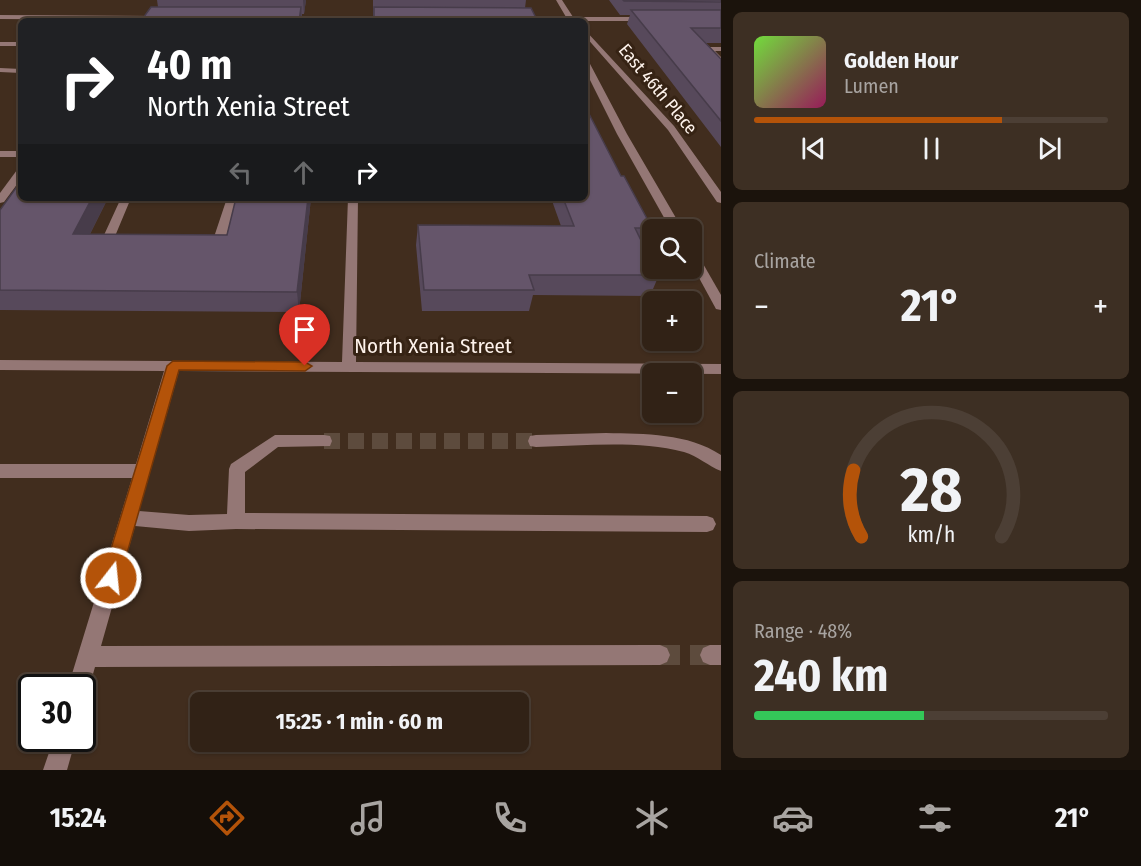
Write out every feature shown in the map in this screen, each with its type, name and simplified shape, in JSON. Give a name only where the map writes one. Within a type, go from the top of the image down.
[{"type":"street","points":[[559,0],[571,18]]},
{"type":"street","points":[[0,17],[58,18]]},
{"type":"street","points":[[588,20],[656,19]]},
{"type":"street","name":"East 46th Place","points":[[588,35],[671,129],[721,200]]},
{"type":"street","points":[[0,44],[18,44]]},
{"type":"street","points":[[721,49],[709,49],[721,62]]},
{"type":"street","name":"East 46th Place","points":[[588,68],[622,134],[671,219]]},
{"type":"street","points":[[0,70],[17,71]]},
{"type":"street","points":[[0,154],[18,154]]},
{"type":"street","points":[[0,200],[18,176]]},
{"type":"street","points":[[125,201],[105,246],[128,245]]},
{"type":"street","points":[[195,244],[218,244],[231,201]]},
{"type":"street","points":[[350,366],[353,201]]},
{"type":"street","points":[[702,273],[721,306]]},
{"type":"street","name":"North Xenia Street","points":[[0,365],[721,369]]},
{"type":"street","points":[[83,674],[173,366]]},
{"type":"street","points":[[236,521],[237,469],[275,441],[324,441]]},
{"type":"street","points":[[536,441],[666,441],[712,455],[721,464]]},
{"type":"street","points":[[0,471],[142,471]]},
{"type":"street","points":[[128,518],[189,523],[236,521],[707,524]]},
{"type":"street","points":[[88,657],[660,655]]},
{"type":"street","points":[[55,770],[60,752]]},
{"type":"building","points":[[721,0],[721,2],[624,1]]},
{"type":"building","points":[[151,7],[301,7],[299,18],[143,18]]},
{"type":"building","points":[[374,7],[531,8],[536,18],[374,18]]},
{"type":"building","points":[[631,10],[721,10],[721,28],[691,28],[721,59],[721,121]]},
{"type":"building","points":[[588,112],[621,176],[624,176],[647,219],[642,219],[642,228],[635,228],[642,242],[642,275],[529,275],[534,290],[424,290],[418,225],[574,226],[564,201],[588,201]]},
{"type":"building","points":[[18,185],[18,201],[90,201],[73,234],[227,235],[235,201],[308,201],[297,292],[0,290],[0,210]]},
{"type":"tunnel","points":[[324,441],[536,441]]},
{"type":"tunnel","points":[[660,655],[710,655]]},
{"type":"route","points":[[111,578],[173,366],[305,366]]}]
